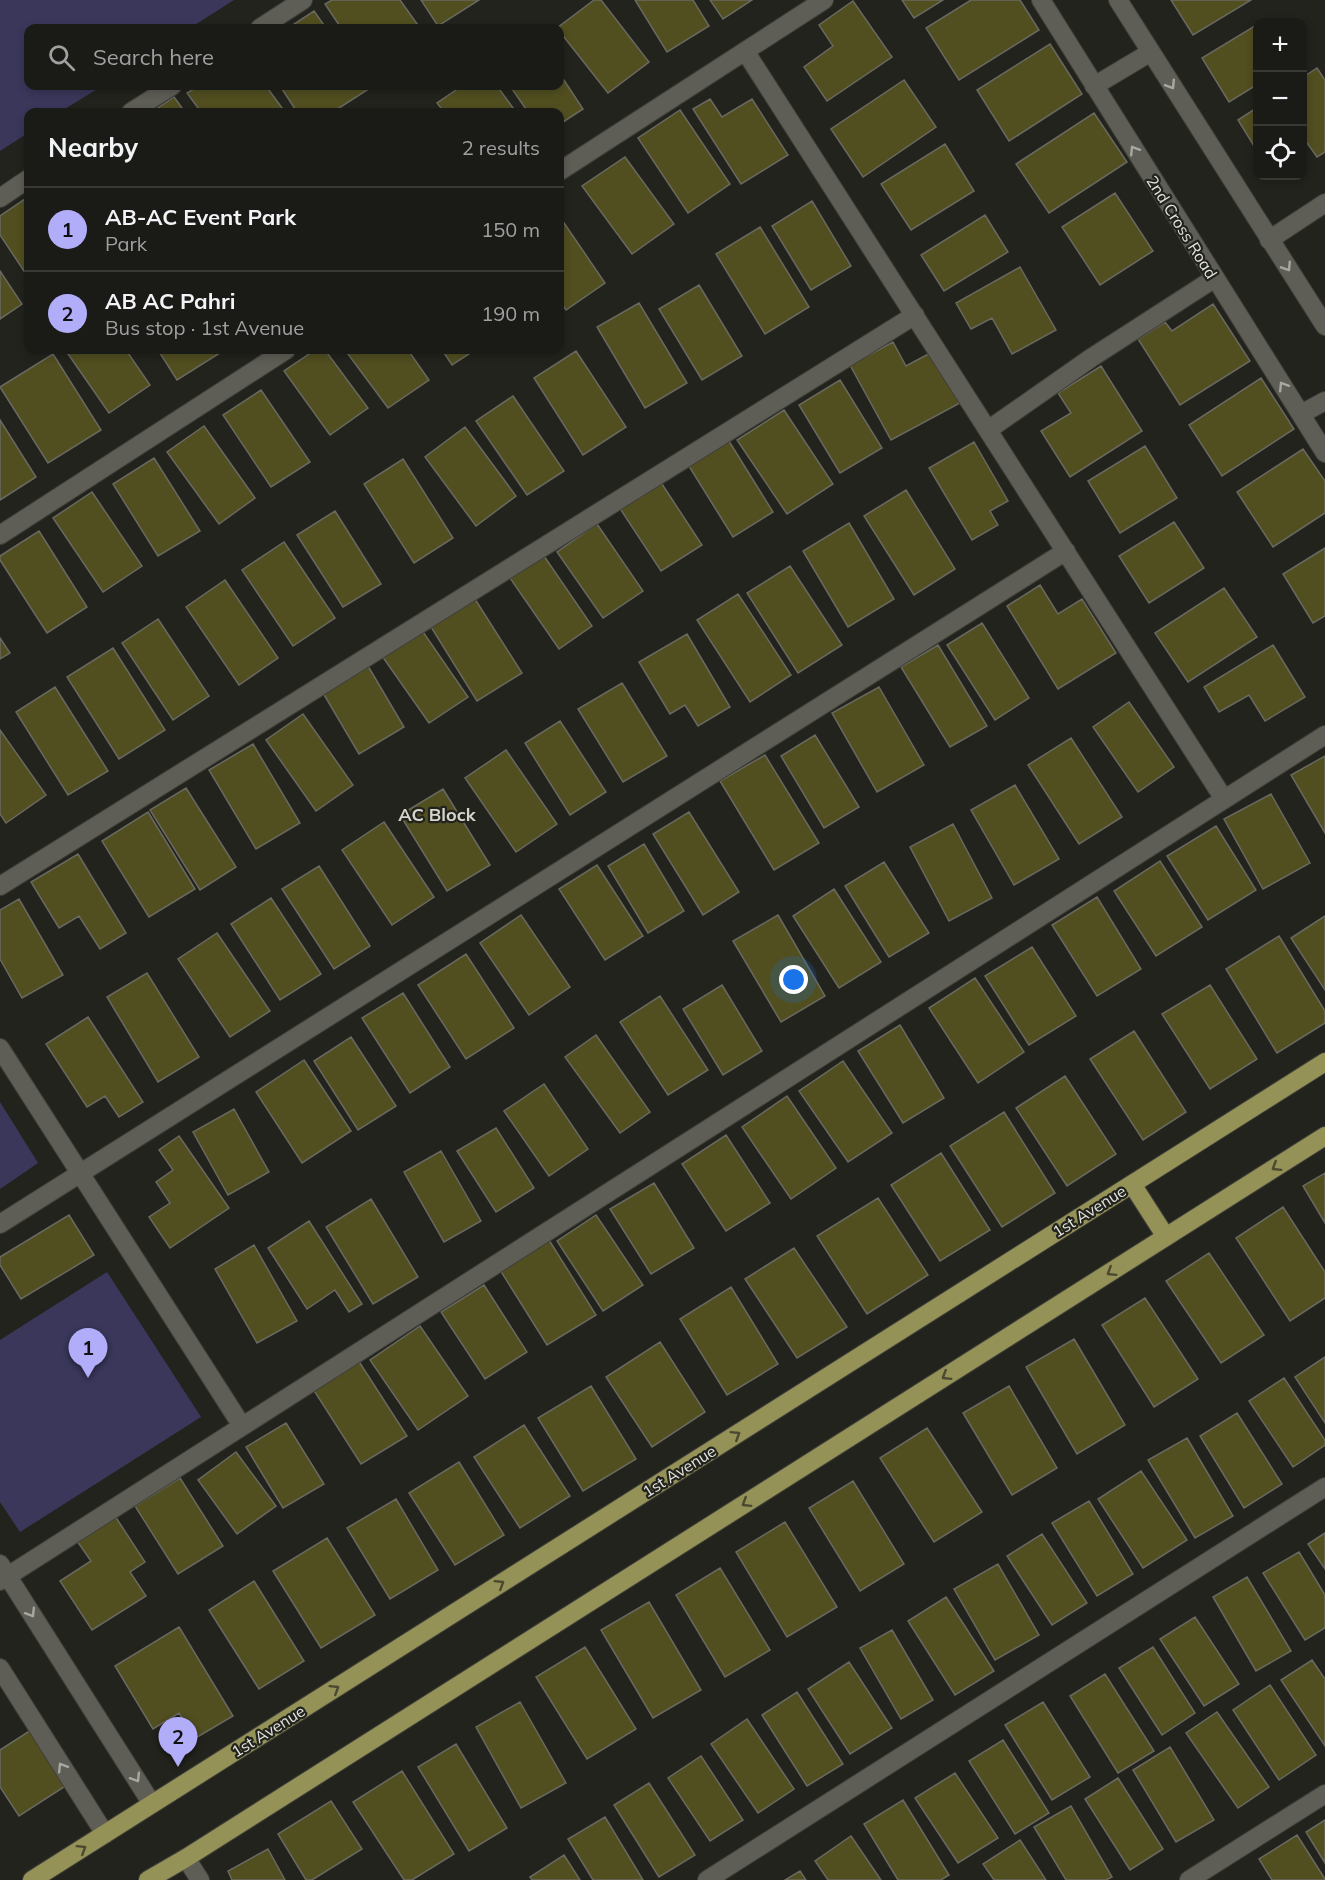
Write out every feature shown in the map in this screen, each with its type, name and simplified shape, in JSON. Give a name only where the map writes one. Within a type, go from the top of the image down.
[{"type":"main road","name":"1st Avenue","points":[[32,1880],[1325,1062]]},
{"type":"main road","points":[[148,1880],[1325,1136]]},
{"type":"main road","points":[[1132,1184],[1166,1237]]},
{"type":"street","points":[[266,24],[303,0]]},
{"type":"street","points":[[564,168],[824,0]]},
{"type":"street","name":"2nd Cross Road","points":[[1041,0],[1325,453]]},
{"type":"street","points":[[1118,0],[1325,326]]},
{"type":"street","points":[[746,51],[1224,800]]},
{"type":"street","points":[[1094,86],[1151,52]]},
{"type":"street","points":[[137,108],[166,90]]},
{"type":"street","points":[[0,198],[24,182]]},
{"type":"street","points":[[1269,240],[1325,203]]},
{"type":"street","points":[[988,430],[1091,358],[1215,278]]},
{"type":"street","points":[[0,886],[915,315]]},
{"type":"street","points":[[0,535],[280,354]]},
{"type":"street","points":[[1301,414],[1325,401]]},
{"type":"street","points":[[0,1224],[1066,551]]},
{"type":"street","points":[[152,1804],[3,1574],[242,1426],[1325,735]]},
{"type":"street","points":[[0,1048],[242,1426]]},
{"type":"street","points":[[707,1880],[1325,1487]]},
{"type":"street","points":[[0,1668],[105,1834]]},
{"type":"street","points":[[1189,1880],[1325,1794]]},
{"type":"street","points":[[186,1858],[200,1880]]},
{"type":"shaded area","points":[[0,0],[234,0],[196,24],[24,24],[24,90],[96,90],[66,108],[24,108],[24,136],[0,151]]},
{"type":"shaded area","points":[[0,1102],[38,1163],[0,1189]]},
{"type":"shaded area","points":[[107,1272],[201,1417],[20,1532],[0,1502],[0,1340]]},
{"type":"building","points":[[332,0],[400,0],[417,24],[338,24],[325,4]]},
{"type":"building","points":[[421,0],[479,0],[441,24],[437,24]]},
{"type":"building","points":[[594,0],[601,0],[649,62],[608,93],[564,37],[562,24]]},
{"type":"building","points":[[635,0],[693,0],[709,26],[667,52]]},
{"type":"building","points":[[710,0],[752,0],[723,19]]},
{"type":"building","points":[[902,0],[943,0],[914,18]]},
{"type":"building","points":[[971,0],[1020,0],[1039,30],[959,80],[926,28]]},
{"type":"building","points":[[1171,0],[1251,0],[1193,35]]},
{"type":"building","points":[[853,1],[892,57],[827,101],[804,67],[833,46],[819,25]]},
{"type":"building","points":[[314,11],[323,24],[294,24]]},
{"type":"building","points":[[1253,27],[1253,87],[1229,102],[1202,58]]},
{"type":"building","points":[[1050,44],[1082,94],[1009,141],[977,90]]},
{"type":"building","points":[[1317,68],[1325,80],[1325,152],[1317,157],[1307,143],[1307,75]]},
{"type":"building","points":[[564,80],[583,109],[564,121],[564,108],[525,108],[513,90],[564,90]]},
{"type":"building","points":[[904,80],[936,127],[863,177],[831,129]]},
{"type":"building","points":[[192,90],[269,90],[282,108],[198,108],[187,93]]},
{"type":"building","points":[[283,90],[367,90],[339,108],[294,108]]},
{"type":"building","points":[[456,90],[500,90],[513,108],[441,108],[437,103]]},
{"type":"building","points":[[174,97],[182,108],[158,108]]},
{"type":"building","points":[[710,99],[722,117],[752,99],[788,155],[741,184],[693,109]]},
{"type":"building","points":[[680,110],[730,184],[688,213],[638,138]]},
{"type":"building","points":[[1253,110],[1253,144],[1238,120]]},
{"type":"building","points":[[1094,113],[1127,162],[1049,213],[1016,164]]},
{"type":"building","points":[[945,144],[974,191],[911,230],[881,184]]},
{"type":"building","points":[[625,157],[674,224],[632,254],[582,186]]},
{"type":"building","points":[[1115,193],[1153,251],[1100,285],[1062,227]]},
{"type":"building","points":[[24,200],[24,271],[0,235],[0,216]]},
{"type":"building","points":[[812,201],[851,266],[811,290],[772,226]]},
{"type":"building","points":[[985,215],[1008,252],[944,291],[921,255]]},
{"type":"building","points":[[564,223],[605,283],[566,310],[564,307]]},
{"type":"building","points":[[760,227],[809,307],[765,334],[716,254]]},
{"type":"building","points":[[1020,267],[1056,330],[1012,354],[992,318],[971,329],[956,303]]},
{"type":"building","points":[[0,271],[22,304],[0,319]]},
{"type":"building","points":[[699,285],[742,356],[702,380],[659,309]]},
{"type":"building","points":[[639,303],[687,383],[645,408],[597,327]]},
{"type":"building","points":[[1213,304],[1250,361],[1180,405],[1138,339],[1165,322],[1172,331]]},
{"type":"building","points":[[893,342],[906,366],[932,352],[960,403],[891,440],[850,365]]},
{"type":"building","points":[[576,351],[626,427],[583,455],[534,378]]},
{"type":"building","points":[[53,354],[101,430],[48,463],[0,387]]},
{"type":"building","points":[[68,354],[129,354],[150,385],[109,413]]},
{"type":"building","points":[[161,354],[218,354],[177,380]]},
{"type":"building","points":[[309,354],[328,354],[368,408],[330,435],[284,371]]},
{"type":"building","points":[[348,354],[411,354],[429,380],[388,408]]},
{"type":"building","points":[[445,354],[469,354],[452,365]]},
{"type":"building","points":[[1101,366],[1142,431],[1070,477],[1041,431],[1071,413],[1058,393]]},
{"type":"building","points":[[1261,378],[1294,429],[1222,476],[1189,425]]},
{"type":"building","points":[[840,380],[882,448],[840,473],[799,405]]},
{"type":"building","points":[[261,390],[310,462],[271,487],[223,415]]},
{"type":"building","points":[[513,396],[564,471],[527,495],[476,421]]},
{"type":"building","points":[[784,410],[833,484],[787,514],[737,440]]},
{"type":"building","points":[[0,420],[36,477],[0,500]]},
{"type":"building","points":[[204,426],[255,498],[219,524],[167,452]]},
{"type":"building","points":[[465,427],[516,496],[476,526],[425,457]]},
{"type":"building","points":[[727,438],[773,512],[733,537],[687,463]]},
{"type":"building","points":[[974,442],[1008,501],[990,511],[998,525],[972,540],[929,468]]},
{"type":"building","points":[[1145,446],[1177,498],[1120,533],[1088,481]]},
{"type":"building","points":[[1303,449],[1325,481],[1325,513],[1273,547],[1237,492]]},
{"type":"building","points":[[154,458],[200,531],[158,556],[113,484]]},
{"type":"building","points":[[403,459],[453,538],[414,563],[364,484]]},
{"type":"building","points":[[660,481],[702,545],[661,571],[619,507]]},
{"type":"building","points":[[906,490],[955,569],[914,595],[864,516]]},
{"type":"building","points":[[92,492],[142,566],[103,592],[53,518]]},
{"type":"building","points":[[335,511],[381,584],[343,607],[297,535]]},
{"type":"building","points":[[1174,522],[1204,568],[1149,603],[1119,556]]},
{"type":"building","points":[[849,523],[894,599],[848,627],[803,551]]},
{"type":"building","points":[[597,524],[643,591],[603,618],[557,552]]},
{"type":"building","points":[[39,531],[87,607],[47,633],[0,560],[0,556]]},
{"type":"building","points":[[284,542],[335,618],[293,646],[242,570]]},
{"type":"building","points":[[1325,548],[1325,616],[1313,623],[1283,574]]},
{"type":"building","points":[[544,556],[592,626],[559,649],[510,578]]},
{"type":"building","points":[[790,566],[842,645],[798,673],[747,593]]},
{"type":"building","points":[[225,580],[278,658],[239,685],[186,607]]},
{"type":"building","points":[[1040,585],[1058,614],[1082,599],[1116,653],[1058,689],[1007,606]]},
{"type":"building","points":[[1224,588],[1257,637],[1188,682],[1155,633]]},
{"type":"building","points":[[738,594],[791,675],[750,702],[697,620]]},
{"type":"building","points":[[475,599],[522,673],[477,701],[431,627]]},
{"type":"building","points":[[158,619],[209,696],[173,720],[122,643]]},
{"type":"building","points":[[982,623],[1029,698],[995,720],[947,645]]},
{"type":"building","points":[[421,629],[468,697],[429,723],[382,656]]},
{"type":"building","points":[[687,634],[730,707],[698,726],[685,705],[670,714],[639,662]]},
{"type":"building","points":[[0,638],[10,653],[0,659]]},
{"type":"building","points":[[938,645],[987,726],[950,747],[901,667]]},
{"type":"building","points":[[1273,645],[1305,697],[1265,721],[1249,695],[1219,712],[1204,687]]},
{"type":"building","points":[[113,648],[165,730],[119,759],[67,677]]},
{"type":"building","points":[[368,666],[404,727],[359,754],[323,693]]},
{"type":"building","points":[[622,683],[667,756],[623,782],[578,709]]},
{"type":"building","points":[[55,687],[108,771],[68,795],[16,712]]},
{"type":"building","points":[[879,687],[924,765],[877,792],[832,713]]},
{"type":"building","points":[[1129,702],[1174,767],[1138,792],[1093,727]]},
{"type":"building","points":[[303,714],[353,785],[316,811],[266,740]]},
{"type":"building","points":[[560,721],[606,792],[570,815],[525,743]]},
{"type":"building","points":[[0,730],[46,795],[6,823],[0,814]]},
{"type":"building","points":[[815,735],[859,807],[824,828],[781,756]]},
{"type":"building","points":[[1071,738],[1122,817],[1079,844],[1028,765]]},
{"type":"building","points":[[253,744],[300,823],[256,849],[209,770]]},
{"type":"building","points":[[506,750],[557,824],[516,852],[465,778]]},
{"type":"building","points":[[765,755],[819,843],[774,870],[720,781]]},
{"type":"building","points":[[1325,756],[1325,833],[1291,775]]},
{"type":"building","points":[[1015,785],[1059,859],[1014,885],[971,810]]},
{"type":"building","points":[[186,788],[236,867],[200,890],[150,810]]},
{"type":"building","points":[[443,789],[490,865],[447,891],[400,815]]},
{"type":"building","points":[[1271,794],[1310,863],[1263,889],[1224,819]]},
{"type":"building","points":[[148,812],[195,889],[149,917],[102,841]]},
{"type":"building","points":[[689,812],[739,892],[703,915],[653,834]]},
{"type":"building","points":[[384,822],[434,897],[392,925],[342,850]]},
{"type":"building","points":[[953,824],[992,898],[949,921],[910,847]]},
{"type":"building","points":[[1216,826],[1256,890],[1208,920],[1167,856]]},
{"type":"building","points":[[644,844],[684,911],[648,933],[608,866]]},
{"type":"building","points":[[78,854],[126,933],[100,949],[79,916],[59,928],[31,882]]},
{"type":"building","points":[[1160,861],[1202,927],[1156,956],[1114,891]]},
{"type":"building","points":[[884,862],[929,933],[889,957],[845,886]]},
{"type":"building","points":[[597,865],[643,936],[605,960],[559,889]]},
{"type":"building","points":[[319,866],[370,946],[334,969],[282,889]]},
{"type":"building","points":[[834,889],[881,962],[839,988],[793,916]]},
{"type":"building","points":[[1097,897],[1141,969],[1097,996],[1052,925]]},
{"type":"building","points":[[271,898],[321,974],[280,1000],[231,924]]},
{"type":"building","points":[[19,899],[63,975],[22,998],[0,959],[0,910]]},
{"type":"building","points":[[521,915],[570,987],[529,1015],[480,943]]},
{"type":"building","points":[[778,915],[825,996],[781,1022],[733,941]]},
{"type":"building","points":[[1325,916],[1325,990],[1291,938]]},
{"type":"building","points":[[217,933],[270,1011],[230,1037],[178,959]]},
{"type":"building","points":[[1279,936],[1325,1011],[1325,1023],[1277,1053],[1226,969]]},
{"type":"building","points":[[1032,947],[1076,1016],[1029,1045],[985,976]]},
{"type":"building","points":[[466,954],[514,1028],[466,1059],[418,985]]},
{"type":"building","points":[[147,973],[199,1057],[158,1082],[107,997]]},
{"type":"building","points":[[975,978],[1024,1052],[978,1083],[929,1008]]},
{"type":"building","points":[[722,985],[762,1051],[723,1075],[683,1009]]},
{"type":"building","points":[[1210,985],[1257,1059],[1210,1089],[1162,1014]]},
{"type":"building","points":[[403,993],[450,1067],[410,1093],[362,1018]]},
{"type":"building","points":[[660,996],[708,1070],[668,1095],[620,1022]]},
{"type":"building","points":[[88,1017],[143,1102],[119,1117],[105,1096],[87,1107],[46,1044]]},
{"type":"building","points":[[900,1025],[944,1098],[903,1123],[858,1051]]},
{"type":"building","points":[[1134,1031],[1186,1112],[1143,1140],[1090,1059]]},
{"type":"building","points":[[596,1035],[650,1112],[620,1133],[565,1057]]},
{"type":"building","points":[[351,1037],[396,1106],[358,1130],[314,1061]]},
{"type":"building","points":[[304,1060],[351,1131],[302,1163],[256,1092]]},
{"type":"building","points":[[843,1061],[892,1133],[848,1162],[799,1091]]},
{"type":"building","points":[[1065,1076],[1116,1154],[1067,1186],[1016,1108]]},
{"type":"building","points":[[544,1084],[588,1149],[549,1176],[504,1111]]},
{"type":"building","points":[[787,1096],[836,1168],[791,1199],[742,1127]]},
{"type":"building","points":[[234,1109],[269,1172],[228,1195],[193,1132]]},
{"type":"building","points":[[1004,1112],[1055,1193],[1002,1227],[950,1146]]},
{"type":"building","points":[[496,1128],[534,1188],[496,1212],[457,1151]]},
{"type":"building","points":[[726,1135],[770,1203],[726,1231],[682,1164]]},
{"type":"building","points":[[179,1136],[229,1208],[170,1248],[149,1217],[170,1203],[156,1182],[173,1170],[159,1150]]},
{"type":"building","points":[[441,1151],[481,1221],[444,1242],[404,1172]]},
{"type":"building","points":[[941,1153],[990,1230],[940,1261],[891,1185]]},
{"type":"building","points":[[1325,1173],[1325,1223],[1303,1186]]},
{"type":"building","points":[[654,1183],[694,1248],[651,1274],[610,1209]]},
{"type":"building","points":[[878,1198],[928,1275],[867,1314],[817,1236]]},
{"type":"building","points":[[371,1199],[418,1277],[373,1304],[326,1227]]},
{"type":"building","points":[[1283,1207],[1325,1272],[1325,1298],[1290,1321],[1236,1238]]},
{"type":"building","points":[[69,1215],[94,1255],[21,1299],[0,1265],[0,1257]]},
{"type":"building","points":[[596,1215],[643,1285],[603,1311],[557,1241]]},
{"type":"building","points":[[309,1221],[362,1304],[349,1312],[335,1290],[307,1309],[268,1248]]},
{"type":"building","points":[[549,1240],[596,1315],[547,1345],[500,1270]]},
{"type":"building","points":[[254,1245],[297,1321],[257,1343],[215,1269]]},
{"type":"building","points":[[794,1248],[847,1327],[797,1358],[745,1279]]},
{"type":"building","points":[[1209,1253],[1264,1335],[1221,1363],[1166,1281]]},
{"type":"building","points":[[484,1285],[527,1352],[485,1379],[441,1312]]},
{"type":"building","points":[[731,1287],[778,1364],[727,1395],[680,1319]]},
{"type":"building","points":[[1145,1298],[1198,1379],[1154,1407],[1102,1325]]},
{"type":"building","points":[[420,1326],[468,1396],[418,1430],[370,1360]]},
{"type":"building","points":[[1074,1339],[1125,1425],[1077,1454],[1026,1367]]},
{"type":"building","points":[[660,1342],[705,1412],[652,1447],[606,1377]]},
{"type":"building","points":[[1325,1357],[1325,1423],[1295,1377]]},
{"type":"building","points":[[358,1360],[407,1436],[361,1464],[313,1389]]},
{"type":"building","points":[[1284,1378],[1325,1440],[1325,1445],[1293,1467],[1249,1401]]},
{"type":"building","points":[[591,1386],[636,1459],[583,1491],[538,1418]]},
{"type":"building","points":[[1009,1386],[1057,1468],[1012,1495],[963,1413]]},
{"type":"building","points":[[1237,1413],[1282,1484],[1244,1508],[1200,1436]]},
{"type":"building","points":[[286,1423],[324,1484],[283,1508],[246,1447]]},
{"type":"building","points":[[524,1425],[570,1496],[520,1528],[474,1457]]},
{"type":"building","points":[[927,1428],[982,1512],[934,1542],[880,1458]]},
{"type":"building","points":[[1187,1438],[1233,1516],[1195,1538],[1148,1460]]},
{"type":"building","points":[[236,1452],[276,1506],[237,1534],[198,1480]]},
{"type":"building","points":[[459,1462],[504,1535],[455,1565],[409,1493]]},
{"type":"building","points":[[1141,1471],[1187,1540],[1143,1568],[1098,1499]]},
{"type":"building","points":[[180,1478],[223,1546],[178,1574],[135,1506]]},
{"type":"building","points":[[853,1481],[904,1564],[860,1591],[809,1508]]},
{"type":"building","points":[[396,1499],[438,1570],[390,1599],[347,1528]]},
{"type":"building","points":[[1089,1501],[1133,1574],[1097,1596],[1052,1523]]},
{"type":"building","points":[[115,1516],[145,1562],[130,1572],[146,1596],[92,1630],[60,1581],[91,1561],[77,1541]]},
{"type":"building","points":[[785,1522],[837,1607],[787,1637],[736,1552]]},
{"type":"building","points":[[1325,1533],[1325,1569],[1308,1544]]},
{"type":"building","points":[[1042,1534],[1087,1603],[1052,1625],[1007,1556]]},
{"type":"building","points":[[327,1538],[375,1615],[321,1648],[273,1571]]},
{"type":"building","points":[[1299,1552],[1325,1595],[1325,1628],[1305,1640],[1263,1573]]},
{"type":"building","points":[[998,1564],[1039,1635],[995,1660],[954,1589]]},
{"type":"building","points":[[720,1568],[770,1650],[725,1677],[676,1595]]},
{"type":"building","points":[[1247,1577],[1291,1651],[1256,1671],[1213,1597]]},
{"type":"building","points":[[254,1581],[304,1661],[259,1689],[209,1610]]},
{"type":"building","points":[[946,1597],[994,1671],[955,1695],[908,1621]]},
{"type":"building","points":[[649,1602],[701,1690],[653,1718],[601,1630]]},
{"type":"building","points":[[1195,1617],[1239,1684],[1204,1706],[1160,1639]]},
{"type":"building","points":[[179,1627],[233,1716],[194,1739],[179,1713],[153,1729],[115,1666]]},
{"type":"building","points":[[892,1630],[933,1700],[901,1719],[860,1648]]},
{"type":"building","points":[[585,1647],[636,1729],[587,1759],[536,1677]]},
{"type":"building","points":[[1153,1647],[1195,1713],[1162,1735],[1119,1668]]},
{"type":"building","points":[[1312,1660],[1325,1679],[1325,1746],[1281,1680]]},
{"type":"building","points":[[849,1662],[892,1728],[850,1754],[808,1689]]},
{"type":"building","points":[[1105,1674],[1154,1751],[1118,1773],[1070,1696]]},
{"type":"building","points":[[1270,1685],[1316,1755],[1279,1780],[1233,1710]]},
{"type":"building","points":[[797,1692],[843,1764],[807,1786],[762,1715]]},
{"type":"building","points":[[520,1702],[566,1783],[521,1808],[476,1727]]},
{"type":"building","points":[[1043,1702],[1090,1777],[1052,1800],[1005,1725]]},
{"type":"building","points":[[1217,1712],[1269,1787],[1238,1808],[1186,1733]]},
{"type":"building","points":[[747,1719],[794,1789],[758,1813],[711,1744]]},
{"type":"building","points":[[31,1730],[67,1785],[19,1816],[0,1787],[0,1750]]},
{"type":"building","points":[[1003,1740],[1049,1813],[1015,1834],[969,1761]]},
{"type":"building","points":[[456,1744],[507,1828],[469,1851],[418,1767]]},
{"type":"building","points":[[1170,1747],[1214,1820],[1176,1842],[1133,1770]]},
{"type":"building","points":[[701,1756],[743,1820],[710,1841],[668,1778]]},
{"type":"building","points":[[402,1771],[454,1854],[412,1880],[404,1880],[353,1802]]},
{"type":"building","points":[[955,1773],[998,1838],[958,1863],[915,1798]]},
{"type":"building","points":[[1118,1778],[1163,1849],[1130,1870],[1085,1799]]},
{"type":"building","points":[[649,1783],[695,1855],[659,1877],[614,1805]]},
{"type":"building","points":[[903,1800],[949,1875],[941,1880],[898,1880],[864,1824]]},
{"type":"building","points":[[331,1801],[362,1849],[312,1880],[306,1880],[278,1834]]},
{"type":"building","points":[[1071,1806],[1112,1877],[1106,1880],[1066,1880],[1034,1827]]},
{"type":"building","points":[[605,1817],[643,1880],[593,1880],[568,1839]]},
{"type":"building","points":[[1325,1820],[1325,1863],[1306,1832]]},
{"type":"building","points":[[1297,1835],[1325,1880],[1272,1880],[1259,1859]]},
{"type":"building","points":[[851,1836],[881,1880],[828,1880],[815,1861]]},
{"type":"building","points":[[1020,1840],[1046,1880],[994,1880],[983,1864]]},
{"type":"building","points":[[268,1849],[285,1880],[232,1880],[228,1871]]},
{"type":"building","points":[[564,1855],[580,1880],[532,1880],[530,1877]]},
{"type":"building","points":[[800,1871],[806,1880],[785,1880]]},
{"type":"place","name":"AB-AC Event Park","points":[[88,1378]]},
{"type":"place","name":"AB AC Pahri","points":[[178,1767]]},
{"type":"district","name":"AC Block","points":[[437,815]]}]
